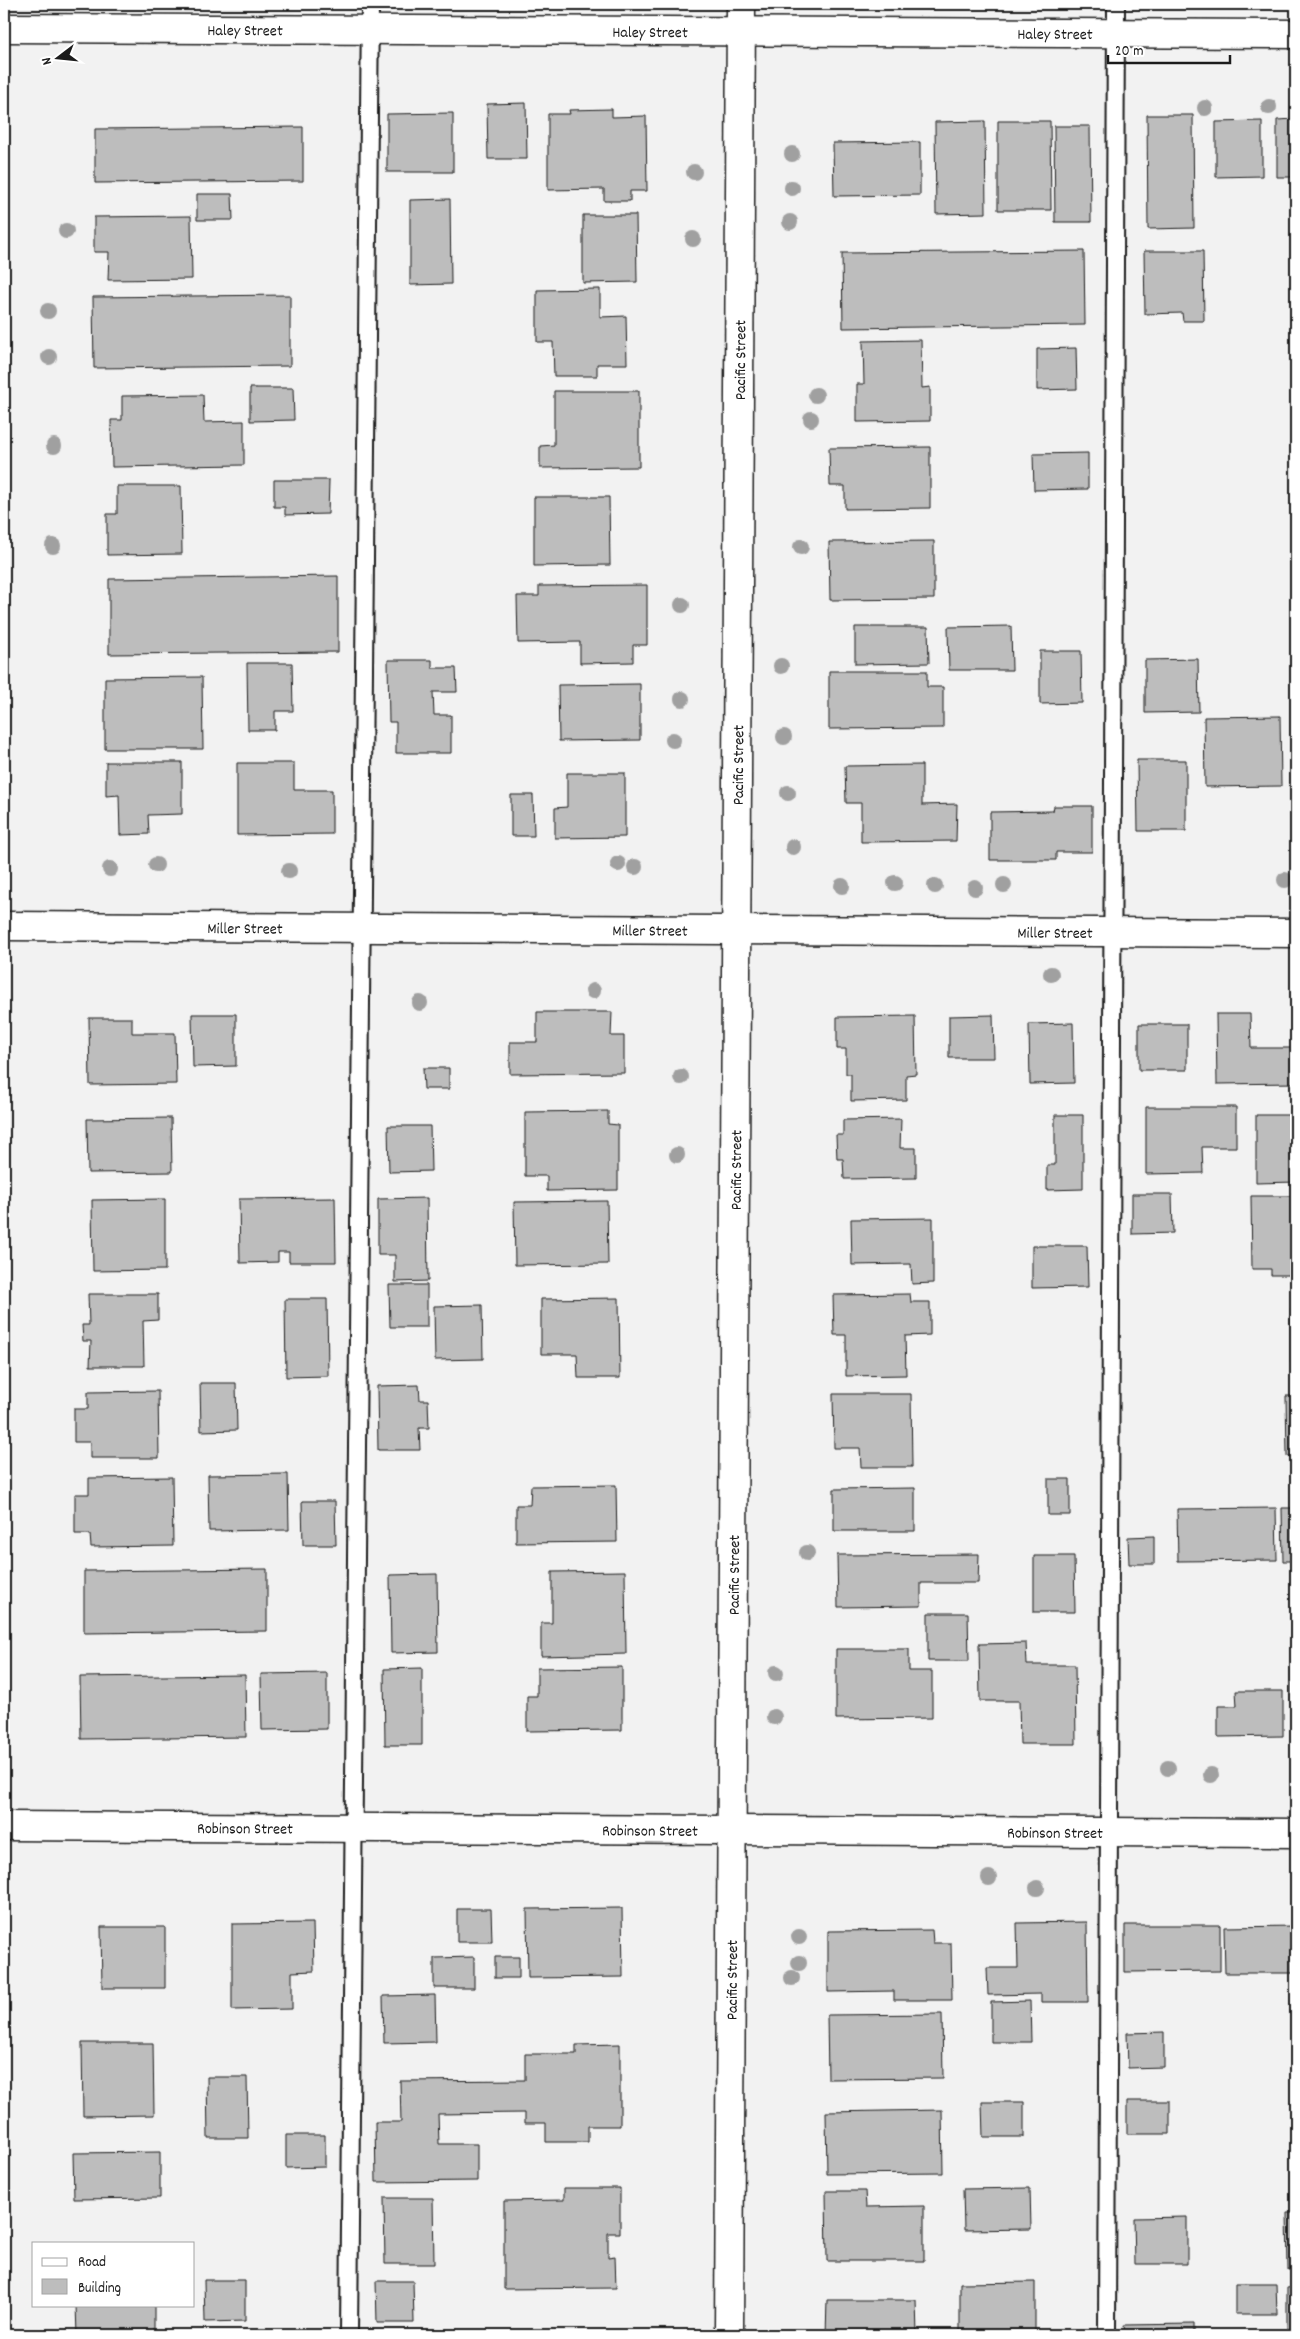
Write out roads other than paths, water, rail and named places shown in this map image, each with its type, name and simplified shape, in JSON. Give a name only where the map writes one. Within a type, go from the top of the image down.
[{"type":"street","name":"Pacific Street","points":[[729,2335],[741,4]]},
{"type":"street","name":"Haley Street","points":[[4,28],[370,17],[741,31],[1296,34]]},
{"type":"street","name":"Miller Street","points":[[4,926],[1296,933]]},
{"type":"street","name":"Robinson Street","points":[[4,1826],[1296,1833]]},
{"type":"lane","points":[[1106,2335],[1116,4]]},
{"type":"lane","points":[[349,2335],[370,17]]}]
